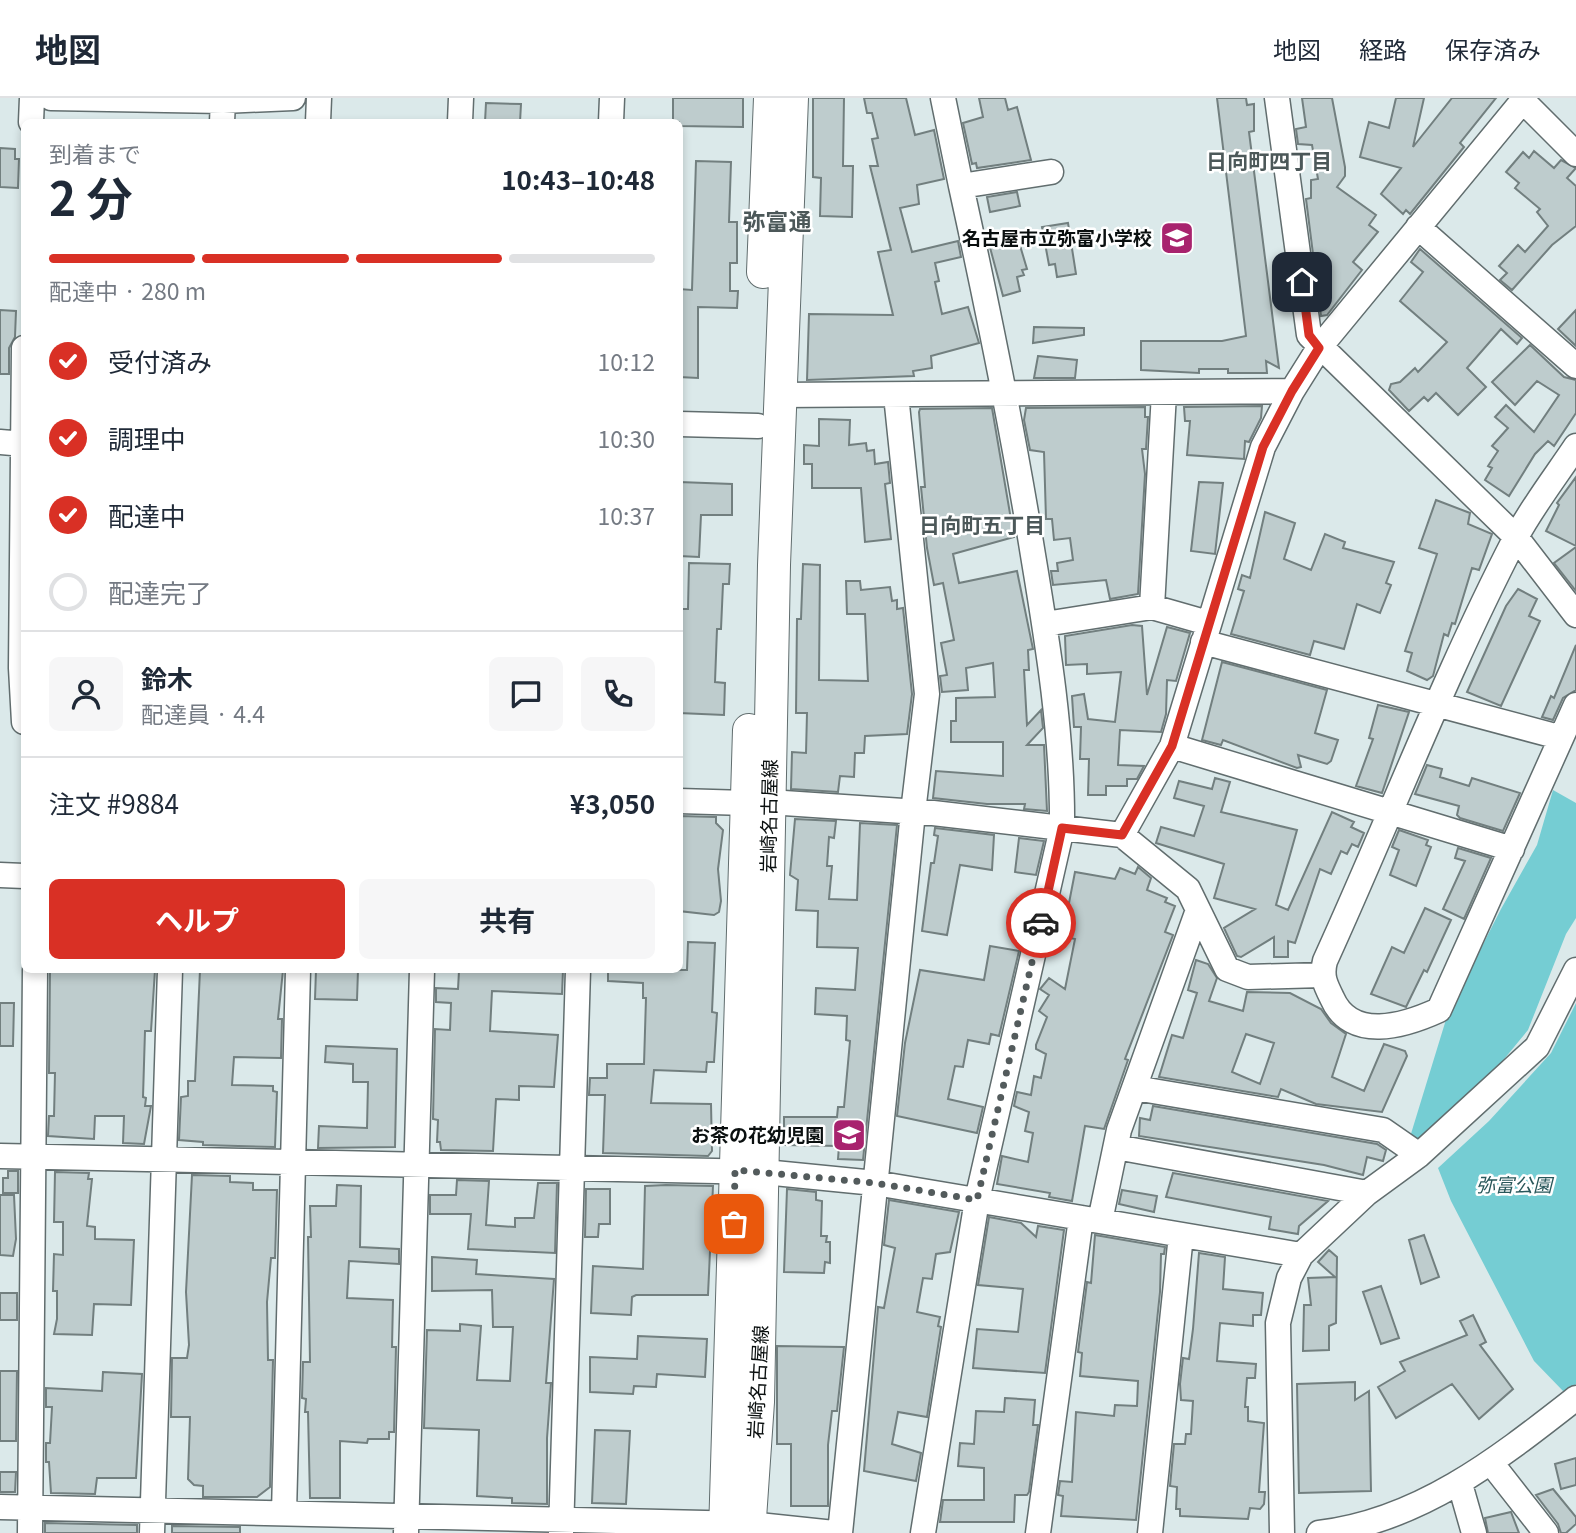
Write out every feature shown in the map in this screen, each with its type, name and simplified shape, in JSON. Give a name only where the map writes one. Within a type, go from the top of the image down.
[{"type":"main road","name":"岩崎名古屋線","points":[[737,1528],[758,1402],[749,1171],[757,802],[758,426],[770,98]]},
{"type":"main road","name":"岩崎名古屋線","points":[[757,802],[792,98]]},
{"type":"street","points":[[31,119],[32,98]]},
{"type":"street","points":[[51,98],[223,112],[293,98]]},
{"type":"street","points":[[318,119],[319,98]]},
{"type":"street","points":[[460,119],[461,98]]},
{"type":"street","points":[[611,119],[612,98]]},
{"type":"street","points":[[923,1533],[977,1200],[1062,828],[1062,777],[1045,624],[1006,395],[943,98]]},
{"type":"street","points":[[1277,98],[1309,335],[1319,348],[1516,537],[1576,615]]},
{"type":"street","points":[[1122,835],[1172,746],[1263,447],[1292,391],[1319,348],[1523,99],[1576,154]]},
{"type":"street","points":[[961,186],[1051,172]]},
{"type":"street","points":[[1418,227],[1576,366]]},
{"type":"street","points":[[21,380],[15,443],[21,668]]},
{"type":"street","points":[[779,395],[1292,391]]},
{"type":"street","points":[[1152,607],[1164,393]]},
{"type":"street","points":[[840,1533],[927,694],[896,395]]},
{"type":"street","points":[[683,424],[758,426]]},
{"type":"street","points":[[1576,446],[1516,537],[1436,704],[1392,813],[1325,961],[1322,975],[1337,1010],[1358,1026],[1376,1028],[1439,1010],[1559,737],[1576,705]]},
{"type":"street","points":[[1045,624],[1152,607],[1205,632],[1436,704],[1559,737]]},
{"type":"street","points":[[1172,746],[1512,849]]},
{"type":"street","points":[[683,801],[757,802],[913,812],[1122,835],[1188,889],[1227,969],[1248,977],[1322,975]]},
{"type":"street","points":[[0,875],[21,876]]},
{"type":"street","points":[[1038,1533],[1090,1219],[1198,910]]},
{"type":"street","points":[[1282,1533],[1278,1323],[1289,1278],[1301,1255],[1367,1193],[1419,1155],[1537,1047],[1576,970]]},
{"type":"street","points":[[30,1533],[35,1157],[34,973]]},
{"type":"street","points":[[153,1522],[170,973]]},
{"type":"street","points":[[284,1513],[298,973]]},
{"type":"street","points":[[406,1524],[422,973]]},
{"type":"street","points":[[562,1526],[579,973]]},
{"type":"street","points":[[1135,1088],[1383,1130],[1419,1155]]},
{"type":"street","points":[[1116,1147],[1367,1193]]},
{"type":"street","points":[[0,1156],[749,1171],[875,1183],[1301,1255]]},
{"type":"street","points":[[1150,1533],[1181,1235]]},
{"type":"street","points":[[1319,1533],[1394,1525],[1492,1464],[1576,1398]]},
{"type":"street","points":[[1492,1464],[1546,1533]]},
{"type":"street","points":[[1460,1484],[1474,1533]]},
{"type":"street","points":[[0,1507],[31,1507],[153,1522],[248,1523],[284,1513],[322,1523],[737,1528],[834,1533]]},
{"type":"green space","points":[[1553,790],[1576,803],[1576,918],[1566,934],[1528,1030],[1467,1104],[1423,1145],[1410,1137],[1448,1013],[1537,845]]},
{"type":"green space","name":"弥富公園","points":[[1576,1003],[1576,1384],[1565,1393],[1534,1361],[1451,1201],[1438,1168],[1489,1121],[1551,1053]]},
{"type":"building","points":[[673,98],[743,98],[743,127],[683,126],[683,119],[673,119]]},
{"type":"building","points":[[813,98],[844,98],[843,166],[853,166],[852,217],[820,216],[821,178],[813,177]]},
{"type":"building","points":[[864,98],[906,98],[915,135],[934,130],[944,179],[917,185],[919,204],[900,208],[912,252],[958,241],[961,257],[935,263],[939,281],[935,282],[942,314],[968,307],[979,343],[931,356],[932,368],[913,371],[914,376],[807,380],[809,314],[893,315],[878,252],[891,250],[870,166],[878,166],[872,139],[878,138],[872,113],[867,113]]},
{"type":"building","points":[[979,98],[1005,98],[1008,110],[1017,107],[1031,160],[977,168],[976,163],[972,164],[963,123],[983,117]]},
{"type":"building","points":[[1217,98],[1246,98],[1247,105],[1254,104],[1254,131],[1249,132],[1279,368],[1266,361],[1267,373],[1228,373],[1228,369],[1199,369],[1199,373],[1141,370],[1141,341],[1222,341],[1246,336]]},
{"type":"building","points":[[1302,98],[1332,98],[1345,167],[1345,176],[1337,187],[1376,215],[1369,225],[1378,232],[1353,262],[1362,270],[1327,315],[1321,316],[1318,292],[1328,290],[1316,279],[1315,271],[1320,265],[1313,254],[1306,199],[1311,198],[1311,180],[1318,179],[1312,145],[1298,144],[1296,129],[1306,127]]},
{"type":"building","points":[[1396,98],[1424,98],[1413,147],[1452,98],[1496,98],[1460,143],[1464,147],[1410,214],[1406,210],[1403,214],[1381,194],[1401,168],[1360,157],[1369,122],[1389,128]]},
{"type":"building","points":[[486,103],[521,104],[520,119],[485,119]]},
{"type":"building","points":[[0,148],[15,149],[15,159],[19,159],[18,188],[0,187]]},
{"type":"building","points":[[1534,151],[1554,168],[1561,160],[1576,168],[1567,178],[1576,186],[1576,226],[1552,245],[1512,290],[1500,280],[1507,273],[1499,266],[1518,245],[1525,252],[1548,226],[1537,212],[1540,209],[1515,188],[1519,183],[1506,172],[1523,152],[1529,158]]},
{"type":"building","points":[[696,161],[731,162],[729,222],[737,222],[737,263],[730,263],[730,291],[738,291],[737,308],[698,307],[698,378],[683,377],[683,289],[692,290]]},
{"type":"building","points":[[1017,192],[1020,206],[990,212],[987,197]]},
{"type":"building","points":[[1068,223],[1076,274],[1057,277],[1055,264],[1049,265],[1042,227]]},
{"type":"building","points":[[1016,232],[1027,269],[1022,270],[1024,275],[1017,277],[1020,291],[1003,296],[988,240]]},
{"type":"building","points":[[1420,249],[1522,338],[1517,344],[1501,329],[1467,368],[1486,387],[1458,415],[1436,393],[1428,401],[1424,397],[1409,411],[1389,390],[1391,384],[1400,382],[1415,368],[1418,372],[1447,342],[1400,301],[1423,272],[1411,262]]},
{"type":"building","points":[[0,310],[16,311],[15,337],[9,348],[9,374],[0,374]]},
{"type":"building","points":[[1576,310],[1576,346],[1558,329]]},
{"type":"building","points":[[1034,327],[1084,328],[1084,335],[1033,343]]},
{"type":"building","points":[[1530,345],[1564,377],[1576,380],[1576,413],[1554,446],[1548,441],[1535,454],[1509,496],[1485,480],[1492,468],[1488,466],[1498,451],[1492,446],[1508,428],[1495,417],[1506,405],[1534,432],[1559,395],[1537,381],[1515,405],[1492,382]]},
{"type":"building","points":[[1038,356],[1077,360],[1075,378],[1034,378]]},
{"type":"building","points":[[1262,406],[1261,418],[1249,442],[1245,441],[1244,459],[1187,455],[1190,421],[1185,421],[1184,407]]},
{"type":"building","points":[[1145,407],[1145,417],[1148,417],[1146,449],[1142,449],[1145,474],[1138,594],[1110,599],[1106,580],[1053,585],[1051,571],[1058,571],[1057,563],[1073,560],[1070,538],[1054,540],[1052,519],[1046,519],[1044,452],[1030,450],[1024,420],[1026,408]]},
{"type":"building","points":[[992,408],[1014,537],[953,554],[959,583],[1017,571],[1033,649],[1028,650],[1029,670],[1024,670],[1027,725],[1041,710],[1043,728],[1027,745],[1044,745],[1047,811],[1024,809],[1025,804],[987,804],[933,798],[936,771],[1003,776],[1003,742],[951,742],[951,721],[956,721],[956,698],[995,697],[993,663],[966,668],[968,690],[942,692],[940,676],[947,675],[941,643],[954,640],[943,583],[934,585],[927,548],[921,487],[925,487],[919,412],[920,409]]},
{"type":"building","points":[[819,419],[850,420],[849,445],[866,443],[867,451],[874,450],[875,464],[888,462],[890,483],[885,484],[891,539],[865,542],[861,488],[812,488],[812,464],[804,464],[804,445],[819,446]]},
{"type":"building","points":[[1576,477],[1576,546],[1546,531],[1559,505],[1557,503]]},
{"type":"building","points":[[683,482],[732,484],[732,515],[701,515],[699,557],[683,556]]},
{"type":"building","points":[[1199,482],[1223,483],[1215,554],[1191,551]]},
{"type":"building","points":[[1436,500],[1470,513],[1468,524],[1492,534],[1479,570],[1472,568],[1455,624],[1452,623],[1448,636],[1444,634],[1433,676],[1427,680],[1407,671],[1412,653],[1405,651],[1437,554],[1419,548]]},
{"type":"building","points":[[1265,512],[1295,523],[1284,559],[1311,570],[1325,534],[1345,542],[1343,548],[1394,562],[1386,583],[1391,585],[1380,613],[1357,604],[1344,649],[1314,641],[1310,655],[1231,634],[1244,591],[1238,589],[1242,575],[1250,578]]},
{"type":"building","points":[[1576,547],[1576,591],[1554,563]]},
{"type":"building","points":[[689,563],[730,564],[729,584],[723,584],[721,629],[717,629],[715,682],[725,683],[724,715],[683,713],[683,609],[688,609]]},
{"type":"building","points":[[803,564],[820,565],[819,680],[868,681],[865,614],[847,614],[846,581],[860,581],[861,590],[890,587],[892,601],[897,600],[897,609],[903,608],[912,694],[907,734],[865,736],[864,753],[855,753],[854,777],[840,776],[838,792],[791,789],[792,752],[806,753],[807,713],[796,713],[797,619],[801,619]]},
{"type":"building","points":[[1518,589],[1537,599],[1529,616],[1540,621],[1501,706],[1467,692],[1506,606]]},
{"type":"building","points":[[1132,625],[1142,626],[1147,695],[1167,627],[1190,633],[1176,681],[1167,680],[1166,714],[1161,732],[1120,730],[1118,765],[1144,766],[1137,779],[1127,779],[1127,786],[1106,786],[1106,795],[1088,795],[1089,759],[1080,759],[1081,727],[1074,727],[1072,696],[1084,694],[1088,719],[1115,722],[1121,672],[1087,674],[1087,664],[1066,665],[1065,636]]},
{"type":"building","points":[[1576,645],[1576,690],[1563,698],[1553,720],[1542,717],[1551,696],[1554,698]]},
{"type":"building","points":[[1222,662],[1327,690],[1315,733],[1338,740],[1331,761],[1327,764],[1298,755],[1301,767],[1297,768],[1223,740],[1221,745],[1202,740]]},
{"type":"building","points":[[1378,705],[1409,712],[1382,793],[1356,786],[1373,739],[1369,738]]},
{"type":"building","points":[[1427,765],[1442,769],[1440,777],[1469,786],[1472,778],[1520,793],[1503,831],[1460,818],[1457,815],[1459,806],[1415,794]]},
{"type":"building","points":[[1215,778],[1230,782],[1221,812],[1297,830],[1276,905],[1288,910],[1332,812],[1354,822],[1351,827],[1364,833],[1358,847],[1352,844],[1347,854],[1341,851],[1331,874],[1320,869],[1295,943],[1288,941],[1288,957],[1274,957],[1274,937],[1241,957],[1237,956],[1224,928],[1255,909],[1214,898],[1224,864],[1156,843],[1161,827],[1194,836],[1204,806],[1174,798],[1179,781],[1212,789]]},
{"type":"building","points":[[683,816],[716,817],[716,823],[723,830],[718,869],[721,901],[719,912],[714,915],[683,911]]},
{"type":"building","points":[[795,819],[836,821],[834,838],[829,837],[827,866],[832,866],[829,899],[857,900],[860,823],[897,825],[863,1160],[838,1159],[839,1146],[784,1145],[784,1117],[837,1117],[838,1107],[844,1107],[850,1041],[846,1040],[847,1016],[815,1014],[816,988],[855,990],[858,948],[817,947],[818,911],[796,910],[798,880],[790,875]]},
{"type":"building","points":[[935,828],[994,835],[992,870],[960,865],[947,935],[922,931],[931,863],[934,863],[938,836],[934,835]]},
{"type":"building","points":[[1399,830],[1428,840],[1426,845],[1431,847],[1416,886],[1390,875],[1399,850],[1392,847]]},
{"type":"building","points":[[1019,838],[1044,841],[1036,875],[1015,872]]},
{"type":"building","points":[[1458,848],[1491,858],[1464,919],[1443,909],[1465,861],[1455,858]]},
{"type":"building","points":[[1138,867],[1151,878],[1147,890],[1167,898],[1165,902],[1175,906],[1165,932],[1173,935],[1125,1059],[1128,1060],[1104,1129],[1085,1126],[1072,1201],[1049,1197],[1050,1193],[997,1184],[1002,1156],[1028,1162],[1033,1133],[1025,1131],[1029,1112],[1014,1106],[1017,1092],[1031,1095],[1034,1076],[1041,1078],[1046,1054],[1036,1049],[1036,1045],[1047,1017],[1039,1011],[1049,995],[1040,989],[1049,978],[1065,989],[1075,939],[1070,938],[1074,918],[1058,914],[1060,901],[1069,903],[1075,872],[1115,879],[1120,868],[1135,874]]},
{"type":"building","points":[[1425,908],[1451,920],[1427,972],[1424,970],[1406,1007],[1371,994],[1392,947],[1404,953]]},
{"type":"building","points":[[688,942],[715,943],[712,1012],[717,1013],[714,1062],[707,1062],[706,1072],[654,1070],[651,1103],[711,1104],[712,1151],[708,1156],[603,1153],[605,1095],[589,1095],[590,1078],[607,1078],[607,1064],[644,1064],[646,998],[643,998],[643,983],[608,981],[608,973],[683,973],[683,970],[687,970]]},
{"type":"building","points":[[990,946],[1019,951],[999,1036],[991,1034],[989,1044],[968,1040],[963,1067],[955,1066],[948,1099],[983,1107],[977,1133],[897,1116],[905,1043],[920,970],[984,980]]},
{"type":"building","points":[[1196,960],[1208,964],[1217,978],[1209,1001],[1243,1011],[1247,992],[1290,993],[1321,1009],[1331,1023],[1346,1034],[1332,1077],[1364,1091],[1384,1044],[1405,1051],[1407,1056],[1382,1112],[1316,1104],[1281,1089],[1278,1097],[1159,1077],[1172,1035],[1183,1038],[1197,993],[1188,990]],"holes":[[[1246,1034],[1274,1043],[1260,1084],[1232,1072]]]},
{"type":"building","points":[[50,973],[155,973],[151,1031],[145,1031],[143,1097],[146,1098],[145,1106],[151,1106],[144,1144],[123,1143],[124,1116],[95,1116],[94,1139],[48,1136],[49,1116],[54,1116],[55,1073],[49,1073]]},
{"type":"building","points":[[200,973],[283,973],[278,1019],[282,1019],[281,1058],[234,1057],[232,1085],[273,1086],[273,1091],[277,1092],[275,1147],[203,1145],[203,1142],[179,1140],[181,1097],[188,1096],[188,1081],[195,1081]]},
{"type":"building","points":[[316,973],[358,973],[357,1000],[315,999]]},
{"type":"building","points":[[459,973],[563,973],[562,994],[492,991],[490,1031],[558,1035],[554,1087],[519,1086],[519,1100],[496,1099],[493,1151],[441,1150],[440,1142],[437,1142],[438,1120],[433,1119],[435,1029],[450,1030],[451,1003],[436,1002],[436,988],[458,989]]},
{"type":"building","points":[[0,1003],[14,1003],[13,1046],[0,1046]]},
{"type":"building","points":[[326,1046],[397,1049],[395,1147],[318,1148],[319,1126],[367,1128],[368,1082],[353,1082],[353,1064],[325,1062]]},
{"type":"building","points":[[1153,1106],[1377,1144],[1386,1150],[1383,1161],[1367,1157],[1363,1175],[1324,1165],[1139,1136],[1140,1118],[1150,1120]]},
{"type":"building","points":[[8,1171],[18,1171],[18,1193],[3,1193],[3,1178],[8,1178]]},
{"type":"building","points":[[55,1172],[89,1173],[88,1179],[92,1179],[87,1226],[95,1227],[95,1239],[134,1240],[131,1305],[94,1304],[92,1335],[54,1334],[57,1291],[53,1291],[54,1254],[63,1255],[63,1222],[54,1222]]},
{"type":"building","points":[[1173,1173],[1328,1201],[1299,1226],[1298,1234],[1269,1229],[1271,1217],[1166,1197]]},
{"type":"building","points":[[192,1175],[230,1176],[230,1182],[253,1183],[253,1190],[277,1190],[275,1258],[271,1258],[267,1302],[268,1360],[273,1360],[270,1487],[257,1497],[203,1497],[203,1486],[194,1485],[188,1479],[190,1417],[171,1417],[172,1358],[187,1358],[189,1345],[186,1292]]},
{"type":"building","points":[[457,1180],[489,1181],[486,1225],[515,1227],[515,1218],[534,1218],[538,1183],[557,1183],[555,1253],[468,1249],[471,1214],[430,1214],[430,1195],[456,1195]]},
{"type":"building","points":[[337,1185],[361,1186],[360,1247],[399,1249],[399,1264],[349,1261],[347,1298],[393,1300],[392,1347],[396,1347],[394,1432],[389,1432],[389,1439],[368,1439],[367,1443],[340,1441],[340,1498],[310,1498],[308,1412],[305,1412],[306,1399],[302,1398],[303,1362],[310,1362],[310,1206],[336,1206]]},
{"type":"building","points":[[645,1186],[713,1186],[708,1295],[636,1295],[632,1297],[631,1315],[591,1313],[593,1266],[643,1269]]},
{"type":"building","points":[[586,1189],[610,1189],[610,1224],[599,1224],[598,1237],[585,1237]]},
{"type":"building","points":[[787,1189],[816,1192],[816,1200],[822,1201],[821,1236],[827,1236],[826,1242],[830,1242],[830,1263],[825,1262],[824,1273],[784,1272]]},
{"type":"building","points":[[1122,1190],[1157,1196],[1154,1212],[1119,1204]]},
{"type":"building","points":[[0,1195],[14,1195],[16,1239],[13,1256],[0,1255]]},
{"type":"building","points":[[889,1200],[959,1212],[950,1252],[936,1254],[932,1279],[923,1278],[917,1312],[940,1317],[938,1326],[941,1327],[927,1417],[898,1412],[892,1444],[921,1453],[916,1481],[864,1471],[878,1307],[884,1308],[895,1248],[884,1245]]},
{"type":"building","points":[[989,1217],[1021,1223],[1036,1237],[1038,1226],[1064,1230],[1045,1373],[973,1368],[977,1329],[1018,1332],[1023,1289],[978,1285]]},
{"type":"building","points":[[1095,1235],[1165,1247],[1164,1254],[1161,1254],[1160,1292],[1136,1520],[1061,1516],[1063,1496],[1058,1495],[1060,1481],[1072,1482],[1076,1412],[1114,1416],[1115,1405],[1137,1406],[1138,1381],[1080,1376],[1082,1353],[1078,1352],[1087,1282],[1091,1283]]},
{"type":"building","points":[[1424,1235],[1439,1277],[1421,1284],[1409,1240]]},
{"type":"building","points":[[1329,1250],[1337,1257],[1336,1323],[1329,1326],[1329,1350],[1303,1351],[1304,1305],[1311,1305],[1308,1278],[1335,1277],[1318,1262]]},
{"type":"building","points":[[1199,1253],[1225,1257],[1223,1289],[1263,1293],[1261,1315],[1253,1315],[1253,1326],[1220,1323],[1217,1361],[1256,1364],[1255,1378],[1247,1378],[1245,1407],[1248,1407],[1248,1421],[1264,1423],[1259,1492],[1265,1492],[1264,1504],[1260,1509],[1250,1508],[1248,1519],[1180,1516],[1180,1509],[1176,1509],[1177,1487],[1170,1486],[1174,1444],[1185,1444],[1186,1434],[1191,1434],[1193,1401],[1181,1400],[1180,1384],[1183,1358],[1189,1359]]},
{"type":"building","points":[[432,1257],[477,1260],[476,1274],[554,1279],[546,1383],[551,1383],[547,1438],[547,1504],[512,1503],[512,1498],[477,1496],[479,1430],[424,1428],[427,1330],[460,1331],[460,1324],[481,1326],[477,1380],[510,1381],[513,1327],[493,1327],[492,1290],[432,1291]]},
{"type":"building","points":[[1381,1286],[1399,1338],[1381,1344],[1363,1292]]},
{"type":"building","points":[[0,1293],[17,1293],[17,1320],[0,1320]]},
{"type":"building","points":[[1473,1315],[1486,1342],[1480,1345],[1513,1389],[1479,1419],[1452,1384],[1396,1418],[1378,1387],[1405,1371],[1400,1362],[1467,1335],[1460,1321]]},
{"type":"building","points":[[638,1336],[707,1339],[705,1377],[657,1374],[656,1387],[634,1386],[633,1394],[590,1392],[590,1357],[637,1359]]},
{"type":"building","points":[[777,1346],[844,1347],[837,1411],[832,1411],[828,1445],[828,1506],[791,1506],[791,1444],[777,1444]]},
{"type":"building","points":[[0,1371],[17,1371],[16,1441],[0,1441]]},
{"type":"building","points":[[103,1372],[142,1374],[136,1478],[97,1478],[95,1494],[51,1493],[46,1443],[50,1443],[52,1407],[46,1407],[46,1388],[102,1391]]},
{"type":"building","points":[[1355,1382],[1355,1400],[1369,1391],[1371,1491],[1299,1493],[1297,1384]]},
{"type":"building","points":[[1005,1398],[1035,1400],[1033,1425],[1038,1425],[1029,1492],[1027,1495],[1015,1495],[1014,1522],[940,1522],[943,1500],[984,1500],[984,1468],[958,1466],[960,1443],[974,1444],[976,1411],[1004,1412]]},
{"type":"building","points":[[595,1430],[630,1431],[626,1504],[592,1503]]},
{"type":"building","points":[[1576,1458],[1576,1485],[1561,1489],[1555,1464]]},
{"type":"building","points":[[0,1472],[16,1472],[15,1492],[0,1492]]},
{"type":"building","points":[[1553,1489],[1576,1517],[1576,1524],[1566,1533],[1561,1533],[1558,1524],[1536,1495]]},
{"type":"building","points":[[1511,1512],[1519,1533],[1488,1533],[1485,1518]]},
{"type":"building","points":[[45,1523],[137,1525],[137,1533],[45,1533]]},
{"type":"building","points":[[172,1526],[240,1527],[240,1533],[172,1533]]},
{"type":"way so far","points":[[734,1224],[735,1170],[875,1183],[977,1200],[1041,923]]},
{"type":"place","name":"名古屋市立弥富小学校","points":[[1177,238]]},
{"type":"place","name":"お茶の花幼児園","points":[[849,1135]]},
{"type":"district","name":"日向町四丁目","points":[[1269,162]]},
{"type":"district","name":"弥富通","points":[[777,222]]},
{"type":"district","name":"日向町五丁目","points":[[982,526]]},
{"type":"route","points":[[1041,923],[1062,828],[1122,835],[1172,746],[1263,447],[1292,391],[1319,348],[1309,335],[1302,282]]}]
